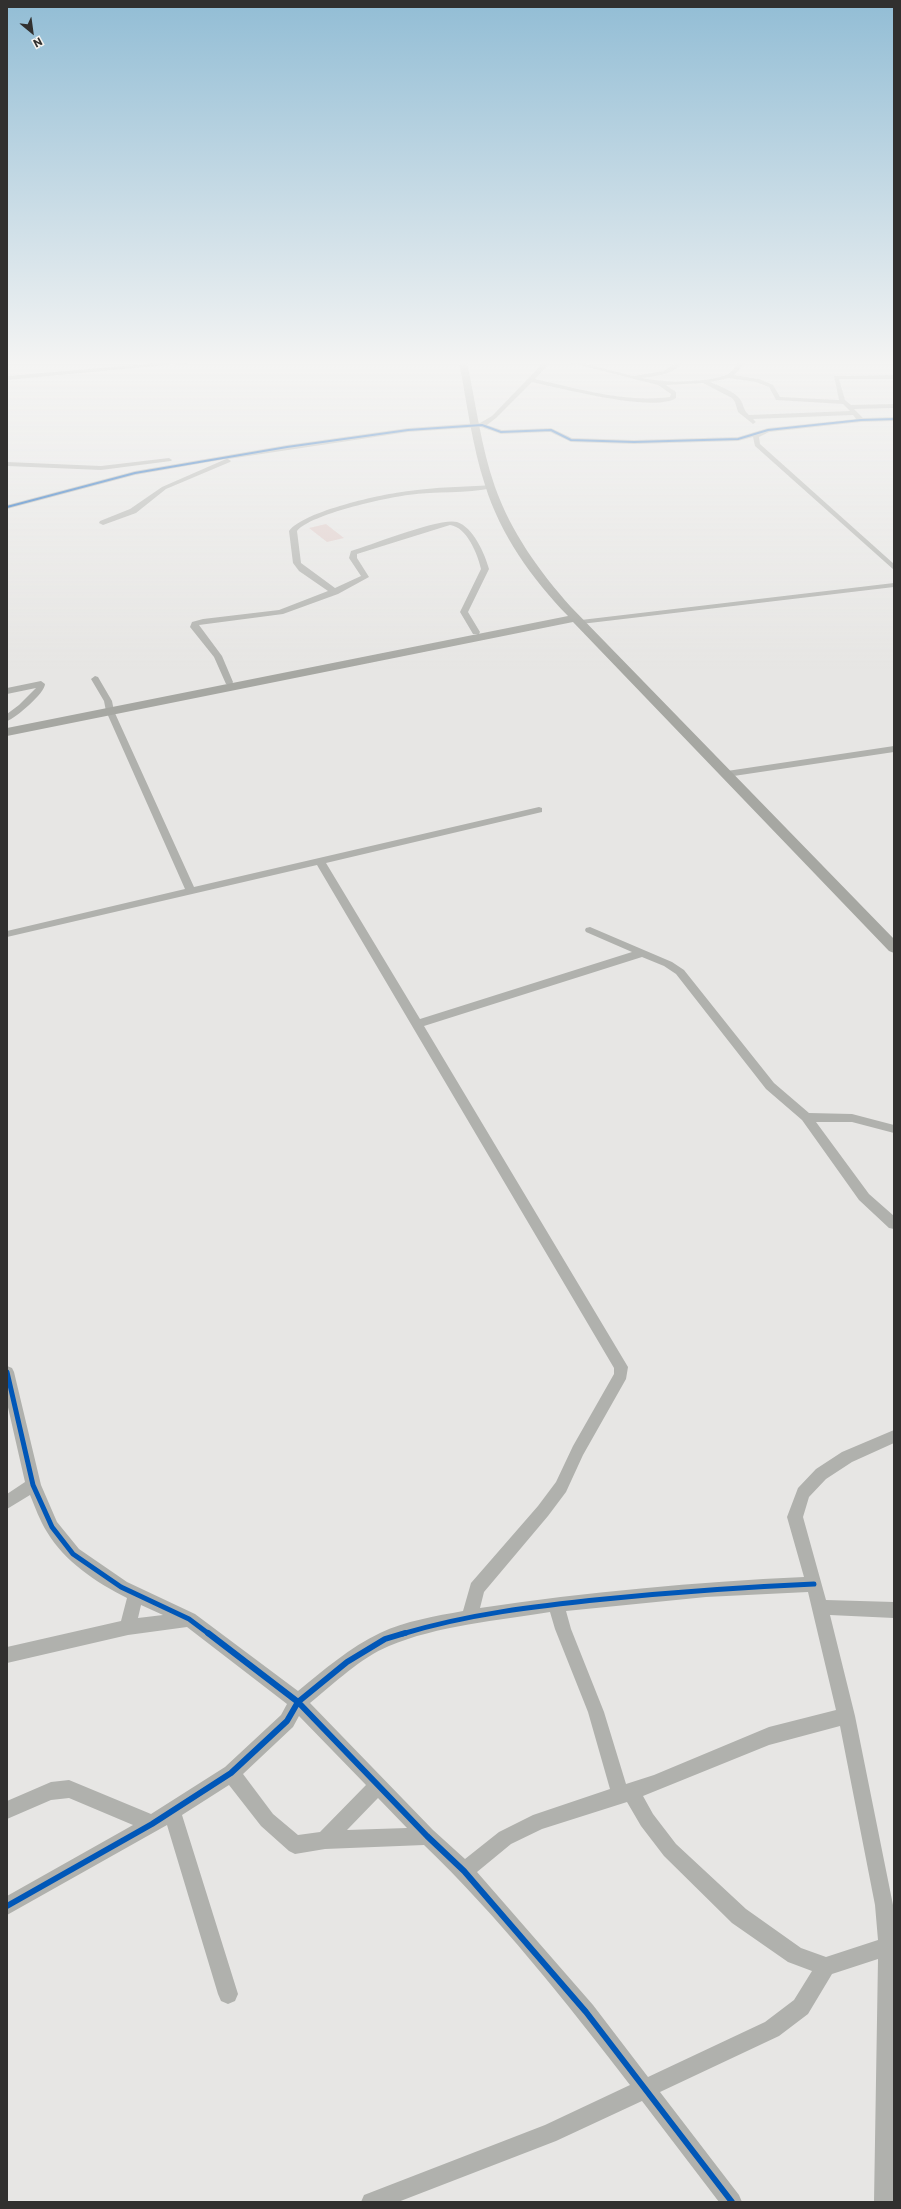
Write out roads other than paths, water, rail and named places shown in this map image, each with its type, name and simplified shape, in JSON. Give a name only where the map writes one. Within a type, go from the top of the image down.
[{"type":"street","points":[[33,465],[101,468],[121,465]]},
{"type":"street","points":[[7,507],[135,473],[180,465]]},
{"type":"street","points":[[103,524],[133,511],[164,488],[219,465]]},
{"type":"street","points":[[484,465],[509,528],[527,561],[574,616],[894,948]]},
{"type":"street","points":[[779,465],[894,568]]},
{"type":"street","points":[[335,592],[302,569],[297,563],[293,531],[298,525],[322,513],[408,493],[492,487]]},
{"type":"street","points":[[229,682],[218,656],[194,627],[195,624],[203,621],[280,612],[335,592],[365,577],[353,558],[354,553],[433,526],[456,524],[472,541],[485,569],[464,612],[476,632]]},
{"type":"street","points":[[7,732],[229,682],[557,616],[574,616],[894,585]]},
{"type":"street","points":[[7,726],[110,709],[574,616]]},
{"type":"street","points":[[95,679],[110,709],[191,891]]},
{"type":"street","points":[[7,691],[35,684],[41,684],[42,687],[18,710],[7,718]]},
{"type":"street","points":[[727,774],[894,749]]},
{"type":"street","points":[[7,934],[539,810]]},
{"type":"street","points":[[320,861],[620,1367],[621,1375],[578,1451],[561,1487],[543,1512],[477,1588],[469,1617]]},
{"type":"street","points":[[590,930],[668,964],[684,976],[770,1086],[806,1118],[864,1197],[894,1224]]},
{"type":"street","points":[[417,1024],[642,953]]},
{"type":"street","points":[[806,1118],[852,1118],[894,1129]]},
{"type":"street","points":[[7,1372],[33,1485],[52,1527],[73,1554],[121,1587],[189,1619],[298,1702],[427,1836],[464,1871],[586,2012],[732,2202]]},
{"type":"street","points":[[884,2202],[889,1904],[820,1607],[795,1517],[803,1493],[821,1474],[847,1457],[894,1436]]},
{"type":"street","points":[[7,1502],[33,1485]]},
{"type":"street","points":[[7,1906],[152,1824],[231,1773],[287,1721],[298,1702],[347,1662],[384,1639],[469,1617],[556,1604],[706,1589],[814,1584]]},
{"type":"street","points":[[128,1627],[136,1594]]},
{"type":"street","points":[[556,1604],[563,1628],[626,1794],[670,1850],[739,1916],[764,1935],[795,1954],[826,1967]]},
{"type":"street","points":[[820,1607],[894,1610]]},
{"type":"street","points":[[7,1655],[128,1627],[189,1619]]},
{"type":"street","points":[[464,1871],[505,1838],[539,1821],[626,1794],[769,1736],[846,1716]]},
{"type":"street","points":[[231,1773],[266,1820],[295,1845],[326,1840],[427,1836]]},
{"type":"street","points":[[326,1840],[378,1784]]},
{"type":"street","points":[[7,1810],[51,1790],[69,1789],[152,1824]]},
{"type":"street","points":[[172,1811],[228,1994]]},
{"type":"street","points":[[371,2202],[549,2134],[772,2029],[801,2007],[826,1967],[888,1946]]}]
